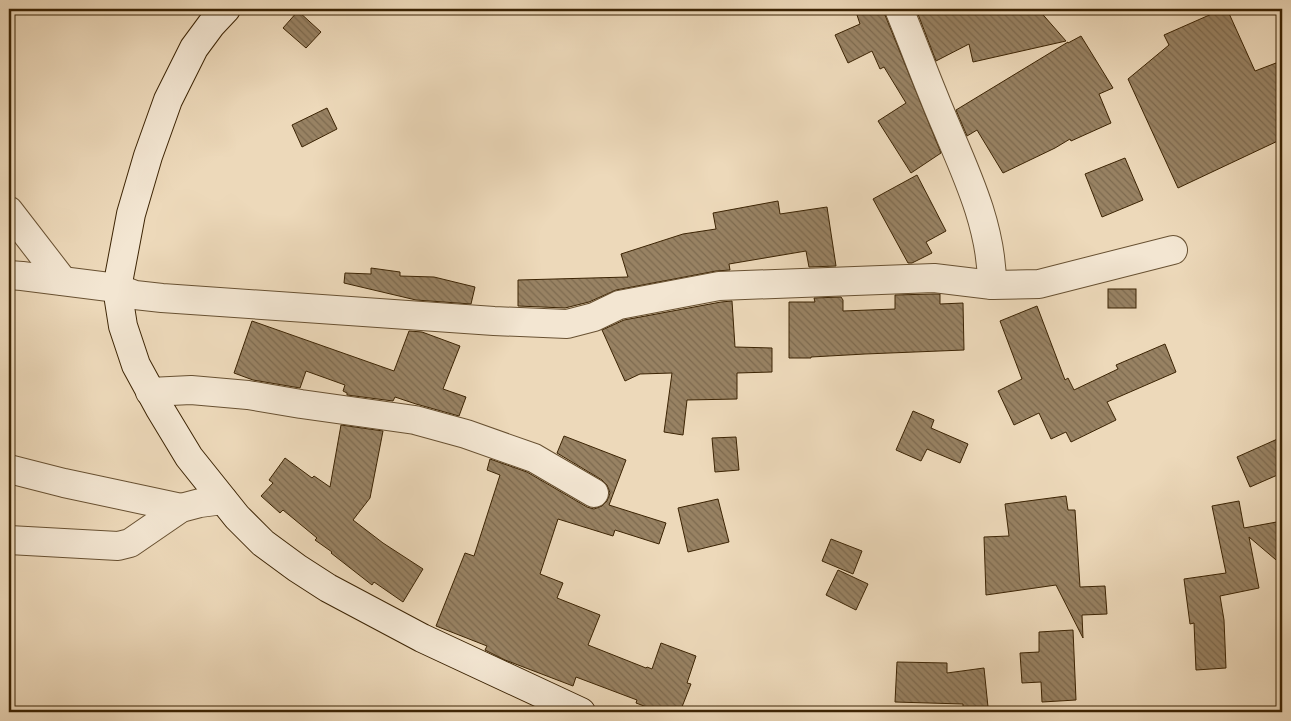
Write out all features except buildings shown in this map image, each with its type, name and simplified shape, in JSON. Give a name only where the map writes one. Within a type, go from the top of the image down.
[{"type":"street","points":[[226,9],[194,48],[168,100],[148,156],[131,214],[117,288],[123,326],[136,365],[188,458],[237,517],[263,543],[328,588],[422,638],[581,712]]},
{"type":"street","points":[[899,9],[982,217],[990,249],[992,285]]},
{"type":"street","points":[[9,211],[63,281]]},
{"type":"street","points":[[9,275],[117,288],[136,295],[162,298],[494,321],[567,324],[594,317],[619,305],[719,286],[934,278],[992,285],[1040,284],[1173,250]]},
{"type":"street","points":[[150,392],[191,390],[248,394],[301,404],[415,420],[466,434],[534,458],[594,493]]},
{"type":"street","points":[[9,469],[181,508]]},
{"type":"street","points":[[9,540],[118,546],[130,543],[181,508],[223,500]]}]
